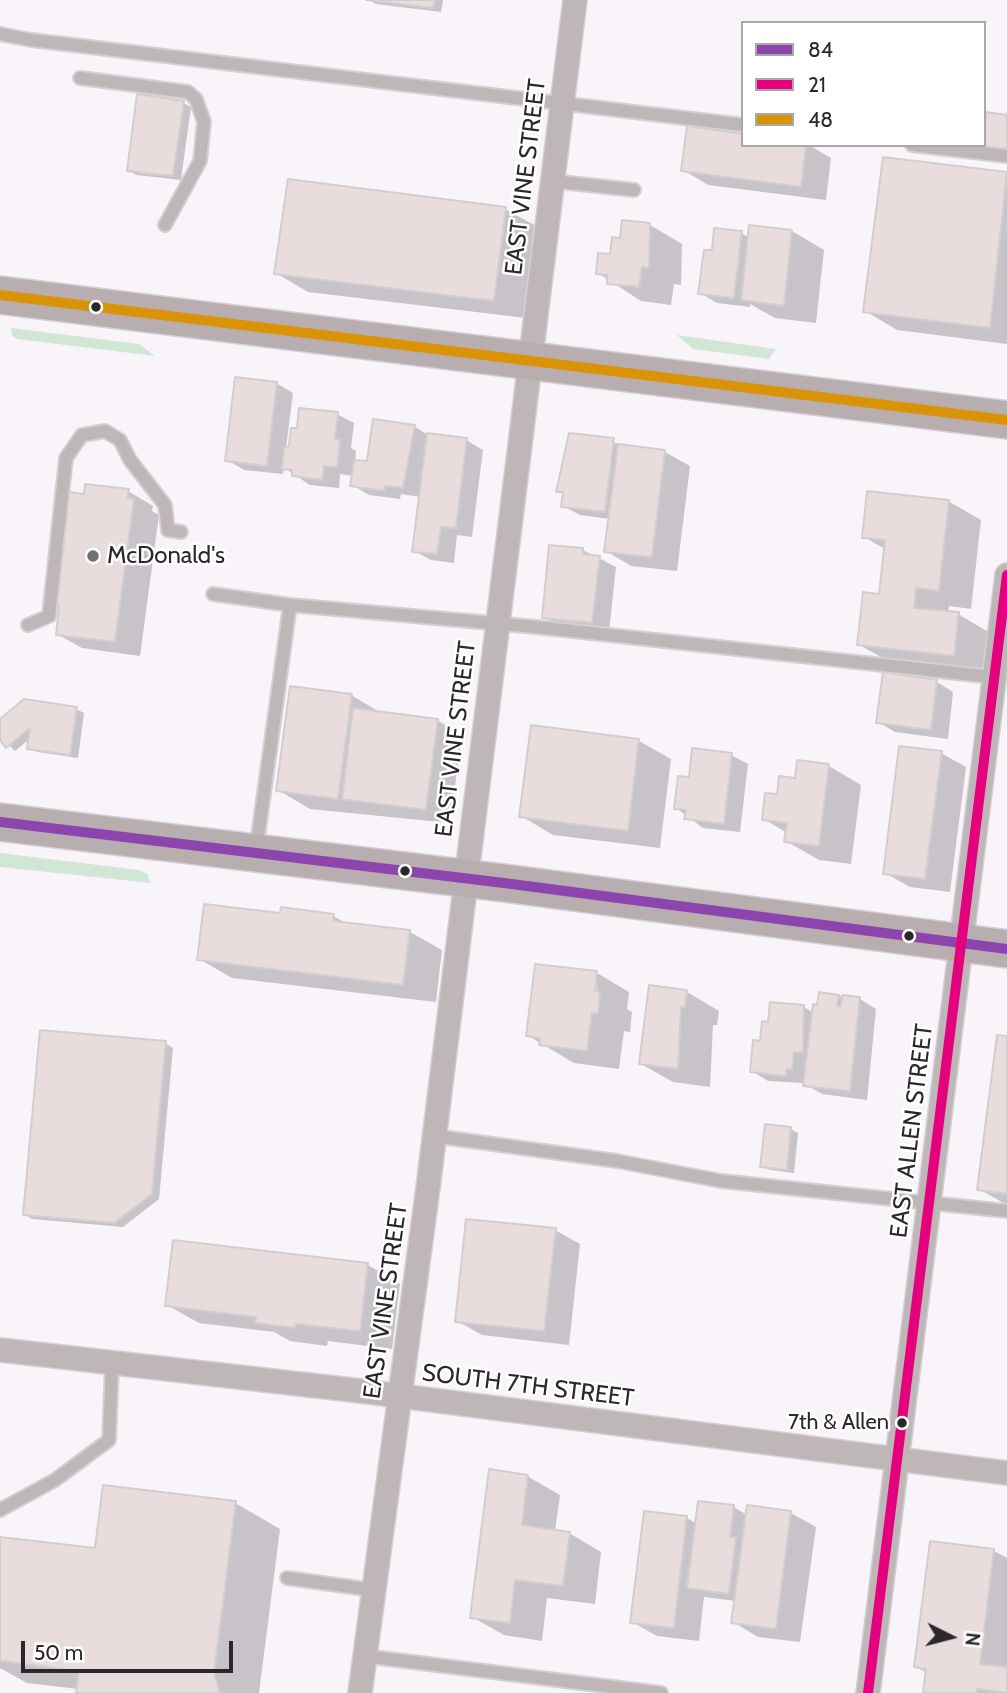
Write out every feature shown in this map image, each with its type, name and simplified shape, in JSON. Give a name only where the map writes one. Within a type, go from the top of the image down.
[{"type":"main road","points":[[0,295],[1007,420]]},
{"type":"main road","points":[[0,822],[1007,948]]},
{"type":"street","name":"EAST VINE STREET","points":[[360,1693],[434,1136],[575,0]]},
{"type":"street","name":"EAST ALLEN STREET","points":[[868,1693],[1007,575]]},
{"type":"street","name":"SOUTH 7TH STREET","points":[[0,1350],[399,1396],[1007,1473]]},
{"type":"lane","points":[[0,34],[31,40],[741,125]]},
{"type":"lane","points":[[80,78],[188,92],[196,99],[204,122],[200,161],[165,225]]},
{"type":"lane","points":[[926,147],[1007,156]]},
{"type":"lane","points":[[552,181],[634,190]]},
{"type":"lane","points":[[28,625],[48,616],[66,458],[82,435],[105,431],[120,440],[130,460],[165,505],[168,530],[181,532]]},
{"type":"lane","points":[[213,594],[290,605],[497,623],[993,677]]},
{"type":"lane","points":[[256,854],[290,605]]},
{"type":"lane","points":[[434,1136],[617,1161],[721,1181],[1007,1211]]},
{"type":"lane","points":[[0,1510],[55,1480],[108,1440],[112,1364]]},
{"type":"lane","points":[[287,1578],[373,1590]]},
{"type":"lane","points":[[364,1656],[661,1693]]},
{"type":"green space","points":[[11,328],[139,344],[155,356],[17,339],[12,336]]},
{"type":"green space","points":[[677,335],[776,349],[769,359],[693,349]]},
{"type":"green space","points":[[0,853],[139,870],[147,874],[151,883],[0,867]]},
{"type":"building","points":[[366,0],[435,0],[433,8]]},
{"type":"building","points":[[137,94],[184,101],[173,176],[127,171]]},
{"type":"building","points":[[986,112],[1007,115],[1007,149],[986,147]]},
{"type":"building","points":[[687,126],[741,134],[741,147],[806,147],[801,187],[681,171]]},
{"type":"building","points":[[883,157],[1007,172],[990,328],[863,312]]},
{"type":"building","points":[[288,179],[506,207],[494,301],[274,274]]},
{"type":"building","points":[[622,220],[650,223],[649,268],[642,267],[639,287],[607,284],[607,275],[596,274],[598,253],[610,254],[612,237],[620,238]]},
{"type":"building","points":[[749,225],[792,230],[784,306],[741,300]]},
{"type":"building","points":[[714,228],[742,231],[734,298],[698,294],[704,250],[712,250]]},
{"type":"building","points":[[235,377],[277,382],[267,466],[225,461]]},
{"type":"building","points":[[299,408],[338,412],[335,439],[340,440],[337,467],[324,466],[322,480],[292,476],[292,470],[282,469],[284,447],[289,446],[291,428],[297,428]]},
{"type":"building","points":[[373,419],[415,425],[403,488],[385,486],[384,491],[350,486],[354,460],[367,461]]},
{"type":"building","points":[[427,433],[467,438],[456,528],[441,527],[437,554],[412,552]]},
{"type":"building","points":[[569,433],[614,438],[605,512],[561,507],[563,492],[556,492]]},
{"type":"building","points":[[618,444],[665,450],[652,557],[604,552]]},
{"type":"building","points":[[85,484],[129,489],[127,498],[134,499],[115,642],[56,635],[59,607],[54,606],[69,492],[84,494]]},
{"type":"building","points":[[867,491],[949,500],[939,591],[916,588],[914,608],[959,612],[954,656],[857,645],[863,592],[879,594],[885,540],[862,538]]},
{"type":"building","points":[[549,545],[583,548],[583,554],[600,556],[592,623],[542,618]]},
{"type":"building","points":[[883,672],[937,680],[931,730],[876,723]]},
{"type":"building","points":[[290,686],[352,694],[338,799],[276,791]]},
{"type":"building","points":[[24,699],[77,707],[70,755],[27,749],[30,728],[6,748],[0,740],[0,719]]},
{"type":"building","points":[[353,708],[438,719],[426,810],[342,799]]},
{"type":"building","points":[[531,725],[639,739],[628,831],[519,817]]},
{"type":"building","points":[[899,746],[942,751],[925,879],[883,874]]},
{"type":"building","points":[[692,748],[732,753],[724,824],[684,819],[686,810],[674,809],[678,776],[689,777]]},
{"type":"building","points":[[797,760],[829,764],[819,846],[784,842],[787,823],[762,820],[765,793],[777,794],[779,776],[795,778]]},
{"type":"building","points":[[204,904],[280,913],[281,907],[334,914],[333,921],[410,930],[403,985],[197,960]]},
{"type":"building","points":[[535,964],[597,971],[595,991],[600,992],[598,1014],[592,1013],[587,1051],[539,1045],[540,1038],[526,1036]]},
{"type":"building","points":[[649,985],[687,990],[685,1007],[681,1007],[678,1069],[639,1064]]},
{"type":"building","points":[[819,992],[839,995],[837,1006],[841,1006],[842,995],[860,997],[850,1091],[803,1086],[813,1004],[817,1005]]},
{"type":"building","points":[[770,1002],[804,1005],[803,1053],[794,1052],[792,1070],[787,1069],[786,1076],[750,1072],[753,1040],[760,1041],[762,1021],[768,1022]]},
{"type":"building","points":[[40,1030],[166,1041],[152,1194],[114,1223],[23,1215]]},
{"type":"building","points":[[997,1035],[1007,1036],[1007,1194],[977,1190]]},
{"type":"building","points":[[765,1124],[791,1127],[787,1170],[760,1167]]},
{"type":"building","points":[[466,1219],[556,1228],[544,1331],[455,1322]]},
{"type":"building","points":[[173,1240],[368,1263],[360,1331],[296,1324],[295,1328],[255,1323],[256,1317],[165,1306]]},
{"type":"building","points":[[489,1469],[528,1475],[522,1525],[570,1532],[563,1586],[515,1580],[510,1623],[470,1618]]},
{"type":"building","points":[[103,1485],[236,1501],[214,1673],[220,1693],[76,1693],[79,1671],[0,1661],[0,1537],[95,1548]]},
{"type":"building","points":[[698,1501],[734,1505],[730,1537],[736,1537],[729,1594],[687,1588]]},
{"type":"building","points":[[747,1505],[791,1511],[776,1629],[731,1623]]},
{"type":"building","points":[[644,1511],[687,1516],[674,1628],[630,1623]]},
{"type":"building","points":[[930,1541],[994,1549],[980,1664],[1007,1667],[1007,1693],[977,1689],[977,1693],[923,1693],[926,1669],[914,1667]]},
{"type":"transit line","name":"48","points":[[0,295],[1007,420]]},
{"type":"transit line","name":"21","points":[[868,1693],[1007,575]]},
{"type":"transit line","name":"84","points":[[0,822],[504,883],[1007,949]]},
{"type":"place","name":"McDonald's","points":[[93,556]]},
{"type":"place","name":"7th & Allen","points":[[902,1423]]}]
